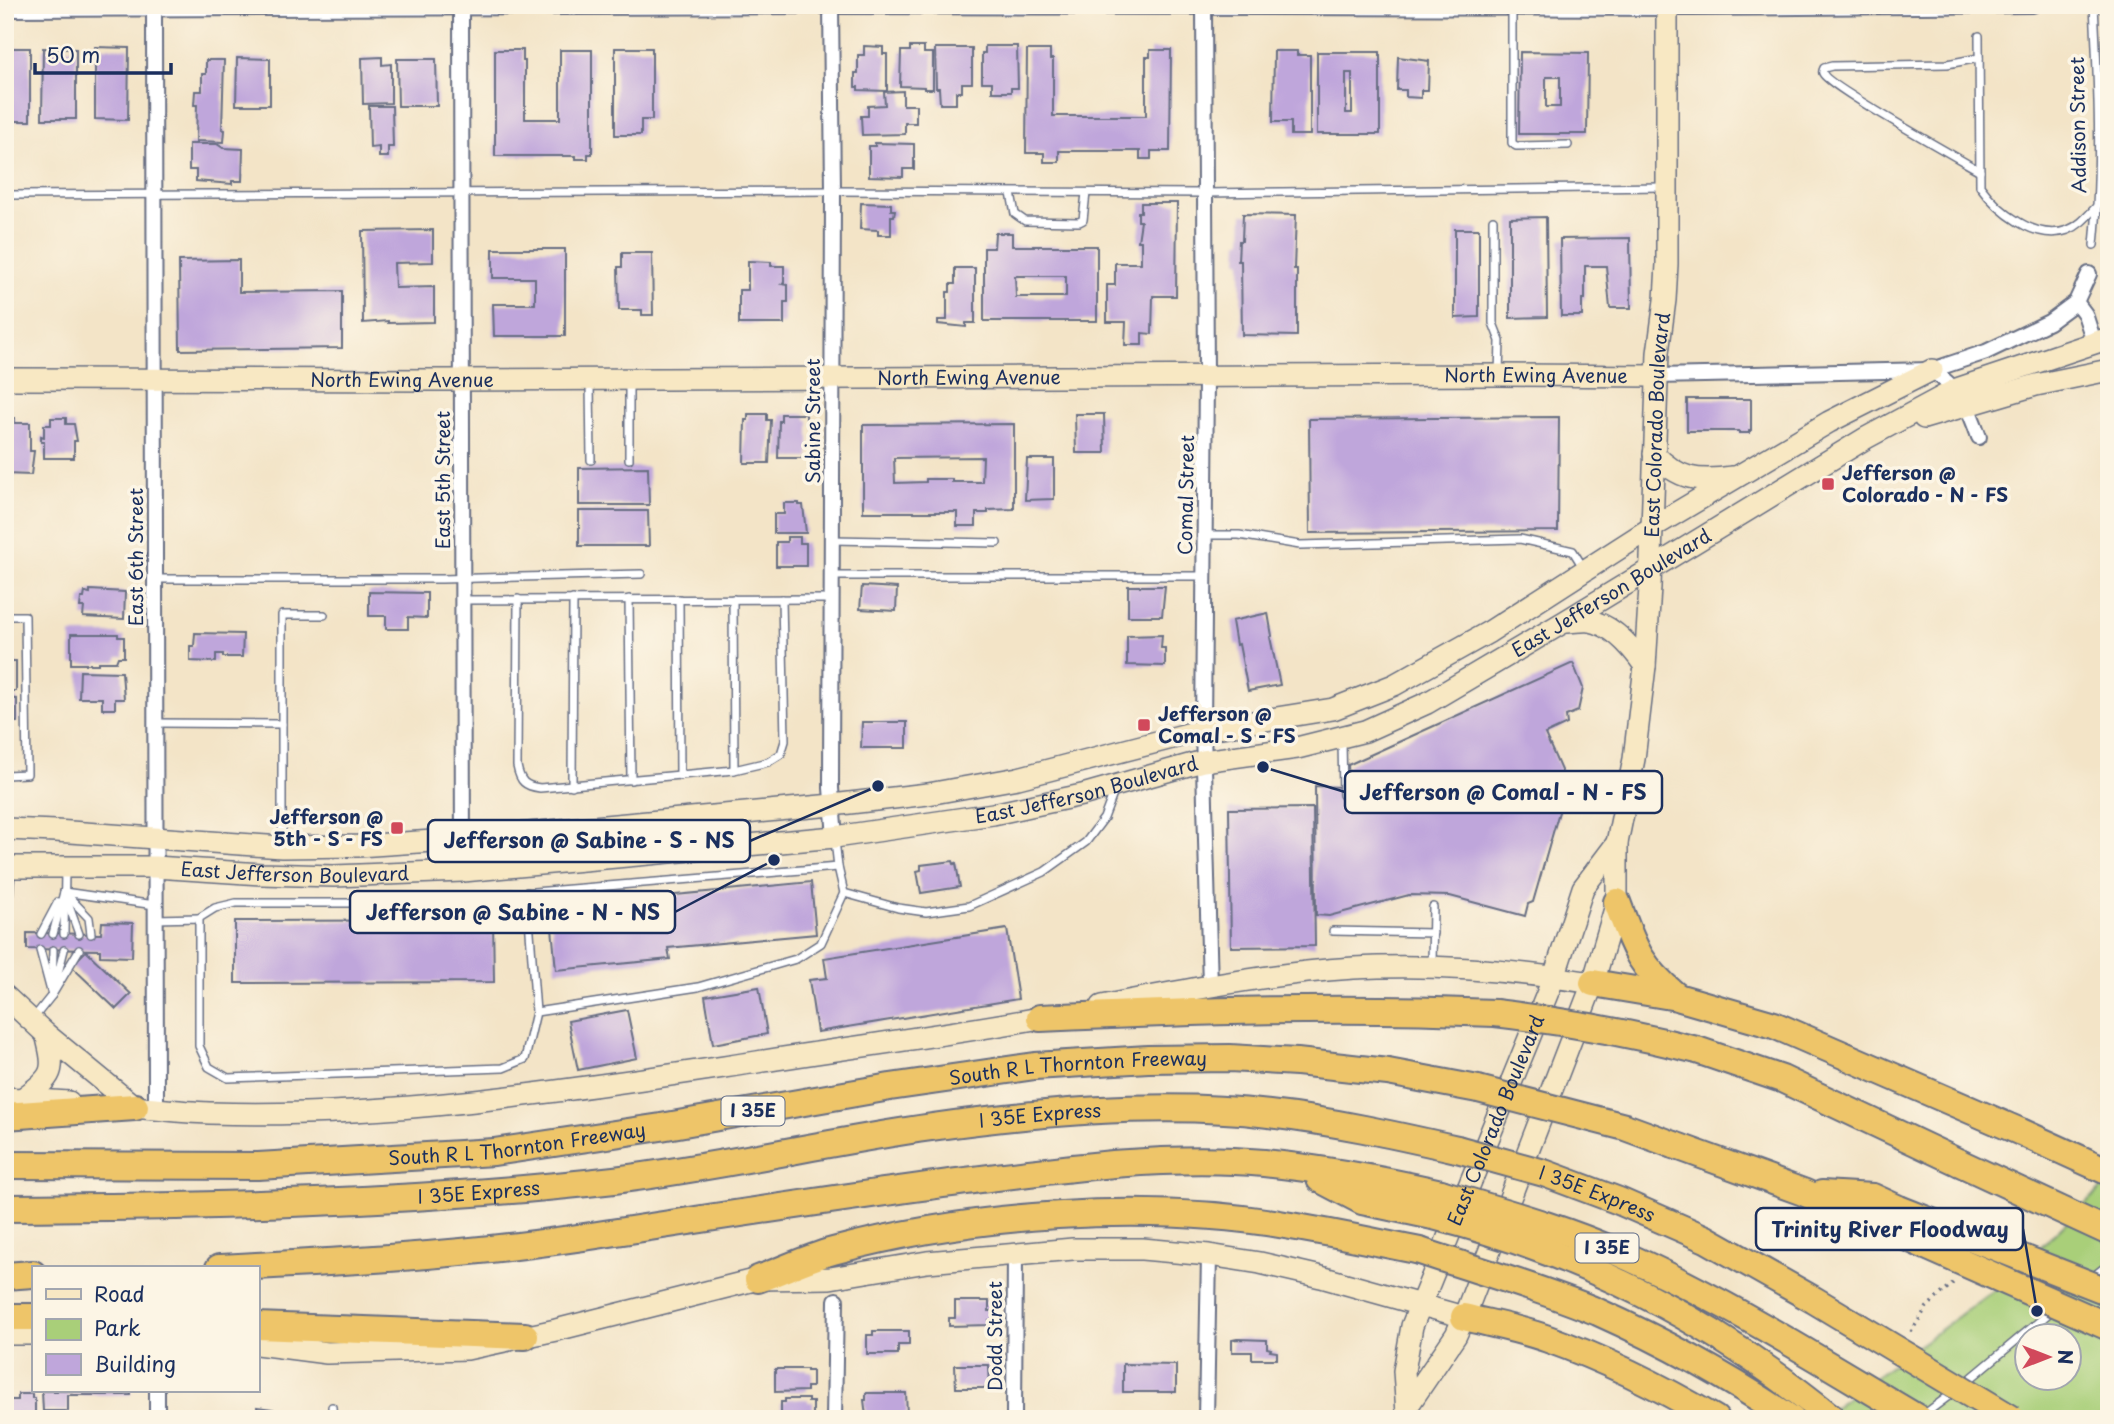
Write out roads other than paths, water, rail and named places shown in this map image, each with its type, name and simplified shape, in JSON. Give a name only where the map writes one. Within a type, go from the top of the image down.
[{"type":"highway","points":[[1617,902],[1637,955],[1653,976],[1677,997]]},
{"type":"highway","points":[[1593,983],[1677,997],[1774,1025],[1860,1060],[2109,1172]]},
{"type":"highway","points":[[1041,1018],[1259,1010],[1429,1010],[1561,1020],[1632,1034],[1697,1050],[1782,1079],[2109,1232]]},
{"type":"highway","name":"South R L Thornton Freeway","points":[[5,1165],[258,1166],[494,1152],[1035,1066],[1148,1059],[1230,1058],[1297,1062],[1388,1072],[1478,1089],[1625,1127],[1803,1192],[2109,1327]]},
{"type":"highway","points":[[11,1104],[145,1109]]},
{"type":"highway","name":"I 35E Express","points":[[5,1208],[313,1203],[462,1195],[617,1179],[932,1127],[1047,1115],[1140,1109],[1196,1109],[1268,1114],[1405,1137],[1457,1149],[1544,1173],[1619,1200],[1706,1239],[1814,1300],[2012,1419]]},
{"type":"highway","points":[[252,1266],[450,1254],[566,1240],[862,1194],[1037,1172],[1165,1161],[1263,1163],[1300,1168],[1362,1200],[1437,1205],[1568,1258],[1637,1290],[1744,1353],[1833,1419]]},
{"type":"highway","points":[[1803,1192],[1873,1197],[2109,1292]]},
{"type":"highway","name":"I 35E","points":[[1437,1205],[1562,1230],[1671,1278],[1764,1325],[1919,1419]]},
{"type":"highway","points":[[758,1279],[831,1251],[940,1229],[1015,1219],[1109,1213],[1201,1216],[1283,1224],[1420,1251],[1596,1312],[1667,1346],[1750,1392],[1791,1419]]},
{"type":"highway","points":[[5,1276],[32,1274]]},
{"type":"highway","points":[[5,1317],[32,1317]]},
{"type":"highway","points":[[1464,1317],[1546,1338],[1662,1387],[1715,1419]]},
{"type":"highway","points":[[259,1326],[525,1336]]},
{"type":"main road","name":"East Colorado Boulevard","points":[[1407,1413],[1456,1335],[1464,1317],[1593,983],[1617,902],[1617,844],[1634,759],[1645,666],[1651,570],[1656,376],[1665,300],[1667,7]]},
{"type":"main road","points":[[1962,397],[2101,340]]},
{"type":"main road","name":"East Jefferson Boulevard","points":[[5,829],[282,847],[358,846],[463,839],[928,794],[1017,778],[1203,730],[1332,709],[1394,685],[1489,632],[1651,528],[1829,422],[1932,370]]},
{"type":"main road","points":[[1962,397],[2109,370]]},
{"type":"main road","name":"North Ewing Avenue","points":[[5,379],[1656,376]]},
{"type":"main road","name":"East Jefferson Boulevard","points":[[8,867],[155,867],[334,876],[463,871],[835,837],[993,814],[1117,785],[1203,761],[1297,748],[1365,731],[1427,703],[1866,438],[1962,397]]},
{"type":"main road","points":[[1654,454],[1668,469],[1687,478],[1712,480],[1738,476]]},
{"type":"main road","points":[[1564,622],[1589,621],[1603,626],[1634,651],[1645,666]]},
{"type":"main road","name":"East Colorado Boulevard","points":[[1407,1413],[1404,1371],[1408,1339],[1554,976],[1583,888],[1617,844]]},
{"type":"main road","points":[[5,996],[39,1027],[145,1109],[209,1113],[286,1113],[427,1106],[533,1094],[1041,1018],[1210,986],[1309,972],[1432,968],[1554,976],[1593,983]]},
{"type":"main road","points":[[11,1104],[43,1083],[51,1072],[53,1060],[39,1027]]},
{"type":"main road","points":[[259,1343],[327,1353],[467,1349],[758,1279],[830,1278],[928,1262],[1073,1249],[1128,1249],[1209,1255],[1260,1263],[1464,1317]]},
{"type":"main road","points":[[5,1334],[32,1334]]},
{"type":"street","points":[[5,9],[2034,5]]},
{"type":"street","name":"Sabine Street","points":[[831,6],[831,599],[832,805],[835,837]]},
{"type":"street","name":"Comal Street","points":[[1204,6],[1206,376],[1203,761],[1210,986]]},
{"type":"street","name":"East 5th Street","points":[[461,7],[463,871]]},
{"type":"street","name":"East 6th Street","points":[[145,1109],[155,912],[154,8]]},
{"type":"street","name":"North Ewing Avenue","points":[[1656,376],[1932,370],[1986,352],[2049,322],[2076,302],[2089,274]]},
{"type":"street","points":[[2076,302],[2101,340]]},
{"type":"street","points":[[1932,370],[1962,397],[1979,437]]},
{"type":"street","name":"Dodd Street","points":[[1014,1419],[1015,1253]]},
{"type":"street","points":[[1206,1419],[1209,1255]]},
{"type":"street","points":[[834,1419],[836,1300]]},
{"type":"street","points":[[158,1392],[158,1419]]},
{"type":"lane","name":"Addison Street","points":[[2094,5],[2098,75],[2098,205],[2094,245]]},
{"type":"lane","points":[[1512,8],[1511,140],[1516,146],[1568,145]]},
{"type":"lane","points":[[1979,36],[1980,186],[1990,200],[2029,228],[2052,232],[2068,230],[2078,225],[2098,205]]},
{"type":"lane","points":[[1979,58],[1947,64],[1832,66],[1824,68],[1822,72],[1839,87],[1922,139],[1980,171]]},
{"type":"lane","points":[[5,195],[833,191],[1205,193],[1667,187]]},
{"type":"lane","points":[[1012,193],[1015,214],[1025,221],[1079,222],[1086,213],[1086,193]]},
{"type":"lane","points":[[1493,220],[1493,323],[1500,341],[1499,375]]},
{"type":"lane","points":[[590,379],[591,460]]},
{"type":"lane","points":[[629,379],[629,459]]},
{"type":"lane","points":[[1205,535],[1239,535],[1300,545],[1520,540],[1573,551],[1585,571]]},
{"type":"lane","points":[[831,540],[997,543]]},
{"type":"lane","points":[[155,579],[641,575]]},
{"type":"lane","points":[[831,576],[1204,576]]},
{"type":"lane","points":[[679,599],[680,776]]},
{"type":"lane","points":[[733,599],[734,770]]},
{"type":"lane","points":[[518,600],[517,766],[520,779],[527,786],[540,788],[734,770],[768,762],[781,754],[785,741],[782,599]]},
{"type":"lane","points":[[462,600],[831,599]]},
{"type":"lane","points":[[572,786],[573,600]]},
{"type":"lane","points":[[629,600],[631,780]]},
{"type":"lane","points":[[282,847],[282,615],[324,615]]},
{"type":"lane","points":[[5,616],[25,616],[27,761],[27,775],[5,775]]},
{"type":"lane","points":[[156,723],[282,724]]},
{"type":"lane","points":[[1342,736],[1343,795]]},
{"type":"lane","points":[[844,893],[898,908],[926,912],[970,906],[1044,872],[1086,842],[1104,818],[1117,785]]},
{"type":"lane","points":[[536,1012],[698,987],[796,959],[821,943],[844,893],[835,837]]},
{"type":"lane","points":[[64,934],[65,866]]},
{"type":"lane","points":[[5,948],[8,867]]},
{"type":"lane","points":[[64,892],[155,912],[199,918],[215,908],[236,903],[399,903],[838,867]]},
{"type":"lane","points":[[41,934],[64,892]]},
{"type":"lane","points":[[53,934],[64,892]]},
{"type":"lane","points":[[64,892],[79,934]]},
{"type":"lane","points":[[64,892],[89,918],[91,934]]},
{"type":"lane","points":[[199,918],[199,1045],[209,1068],[228,1078],[503,1069],[525,1059],[536,1012],[527,892]]},
{"type":"lane","points":[[1432,968],[1433,907]]},
{"type":"lane","points":[[1332,931],[1433,933]]},
{"type":"lane","points":[[40,950],[52,995]]},
{"type":"lane","points":[[52,995],[53,950]]},
{"type":"lane","points":[[39,1027],[52,995],[64,950]]},
{"type":"lane","points":[[52,995],[79,950]]},
{"type":"lane","points":[[2077,1291],[2109,1264]]},
{"type":"lane","points":[[1919,1419],[2066,1300]]},
{"type":"lane","points":[[332,1408],[333,1419]]},
{"type":"lane","points":[[209,1419],[228,1417]]},
{"type":"place","name":"Jefferson @ Colorado - N - FS","points":[[1828,484]]},
{"type":"place","name":"Jefferson @ Comal - S - FS","points":[[1144,725]]},
{"type":"place","name":"Jefferson @ Comal - N - FS","points":[[1263,767]]},
{"type":"place","name":"Jefferson @ Sabine - S - NS","points":[[878,786]]},
{"type":"place","name":"Jefferson @ 5th - S - FS","points":[[397,828]]},
{"type":"place","name":"Jefferson @ Sabine - N - NS","points":[[774,860]]},
{"type":"place","name":"Trinity River Floodway","points":[[2037,1311]]}]
